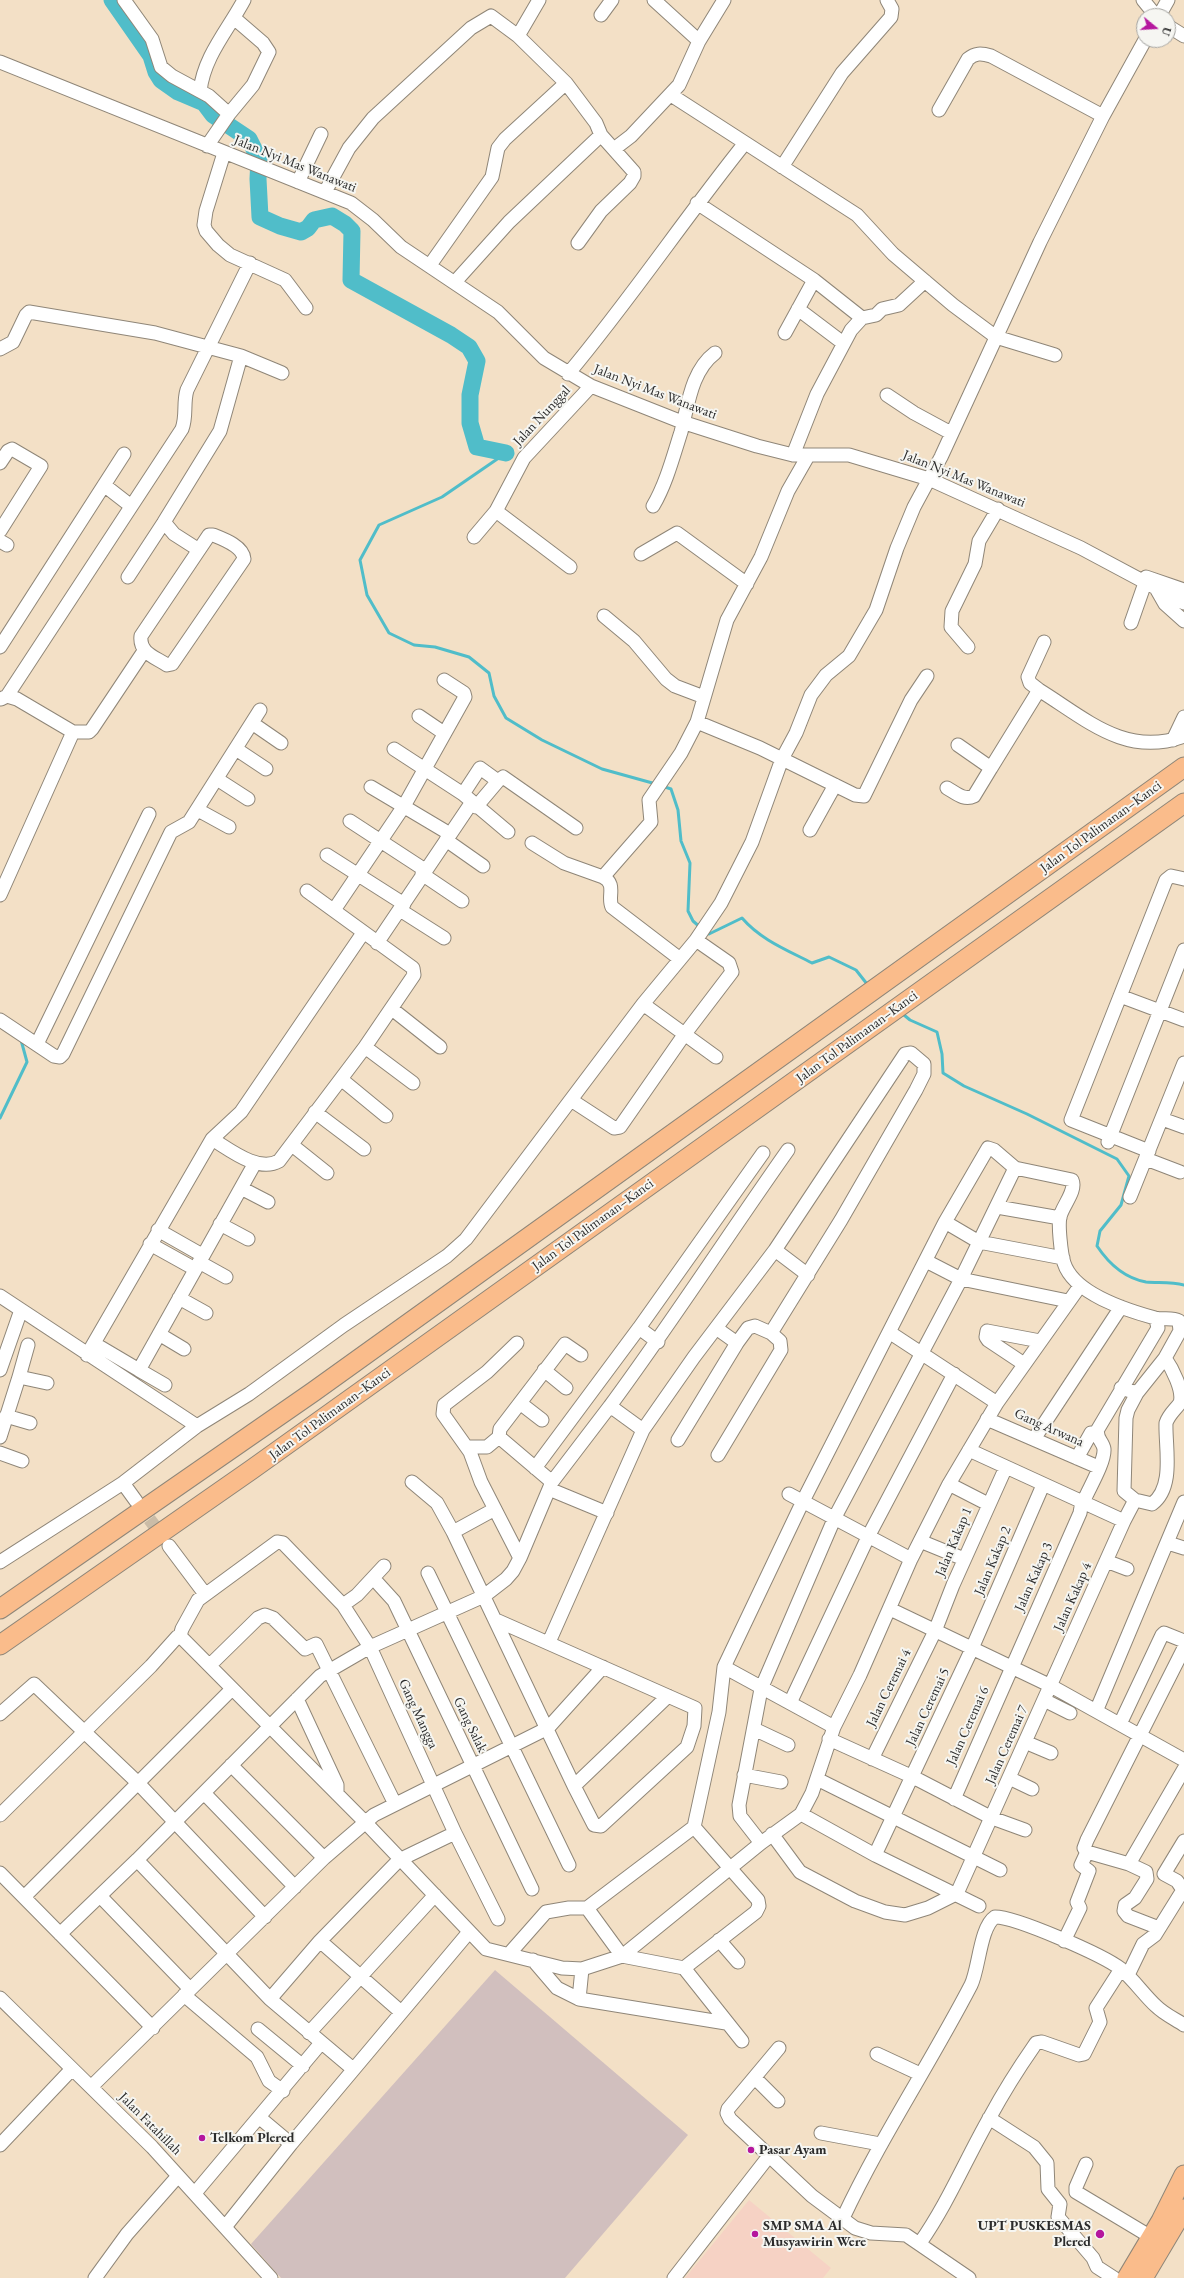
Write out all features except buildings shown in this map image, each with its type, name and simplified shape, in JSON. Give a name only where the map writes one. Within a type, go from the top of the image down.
[{"type":"highway","name":"Jalan Tol Palimanan–Kanci","points":[[0,1609],[313,1392],[1184,767]]},
{"type":"highway","name":"Jalan Tol Palimanan–Kanci","points":[[0,1645],[251,1470],[1184,803]]},
{"type":"highway","points":[[1127,2278],[1184,2175]]},
{"type":"highway","points":[[1143,2278],[1184,2209]]},
{"type":"street","points":[[124,0],[152,39],[161,66],[172,76],[215,101],[225,120]]},
{"type":"street","points":[[200,91],[201,76],[207,62],[244,0]]},
{"type":"street","points":[[518,36],[539,0]]},
{"type":"street","points":[[601,15],[612,0]]},
{"type":"street","points":[[654,0],[699,41]]},
{"type":"street","points":[[614,149],[631,136],[679,85],[699,41],[724,0]]},
{"type":"street","points":[[782,167],[842,73],[889,21],[892,13],[887,0]]},
{"type":"street","points":[[1143,0],[1150,8]]},
{"type":"street","points":[[325,192],[335,172],[362,130],[471,28],[491,16],[518,36],[566,83],[596,123],[601,136],[632,168],[634,176],[601,211],[578,243]]},
{"type":"street","points":[[207,146],[225,120],[253,85],[269,52],[263,43],[234,18]]},
{"type":"street","points":[[0,1562],[122,1483],[197,1426],[249,1394],[344,1325],[447,1256],[466,1239],[643,1004],[698,938],[737,874],[746,855],[782,759],[796,733],[811,695],[826,675],[849,656],[876,610],[897,548],[928,479],[936,467],[1040,242],[1103,116],[1141,48]]},
{"type":"street","points":[[939,110],[968,59],[974,54],[983,54],[991,56],[1103,116]]},
{"type":"street","name":"Jalan Nyi Mas Wanawati","points":[[0,62],[250,164],[325,192],[359,209],[401,247],[498,312],[544,358],[568,374],[591,386],[682,422],[717,434],[793,455],[849,455],[928,479],[998,510],[1120,569],[1184,603]]},
{"type":"street","points":[[430,265],[492,177],[498,148],[505,139],[566,83]]},
{"type":"street","points":[[671,95],[857,215],[893,254],[925,282],[996,337],[1055,355]]},
{"type":"street","points":[[298,182],[320,134]]},
{"type":"street","points":[[455,282],[509,222],[601,136]]},
{"type":"street","points":[[568,374],[621,308],[696,203],[745,143]]},
{"type":"street","points":[[224,153],[210,195],[204,225],[206,231],[218,245],[240,260],[285,280],[306,308]]},
{"type":"street","points":[[696,203],[814,280],[862,318]]},
{"type":"street","points":[[144,651],[89,732],[73,732],[17,699],[4,698],[182,429],[186,418],[184,399],[187,390],[206,348],[240,260]]},
{"type":"street","points":[[785,333],[814,280]]},
{"type":"street","points":[[793,455],[817,394],[843,343],[862,318],[876,315],[882,309],[896,307],[925,282]]},
{"type":"street","points":[[798,309],[843,343]]},
{"type":"street","points":[[0,349],[13,342],[26,315],[30,312],[134,328],[241,356],[282,373]]},
{"type":"street","points":[[653,506],[665,483],[681,431],[682,422],[700,369],[707,359],[714,353]]},
{"type":"street","points":[[128,577],[220,431],[241,356]]},
{"type":"street","name":"Jalan Nunggal","points":[[474,536],[496,511],[524,458],[591,386]]},
{"type":"street","points":[[887,394],[914,413],[951,433]]},
{"type":"street","points":[[0,463],[8,451],[12,449],[41,466],[0,531]]},
{"type":"street","points":[[0,647],[124,454]]},
{"type":"street","points":[[603,877],[651,822],[649,800],[660,785],[697,722],[727,620],[748,584],[761,557],[788,491],[808,456]]},
{"type":"street","points":[[104,485],[131,506]]},
{"type":"street","points":[[968,647],[951,627],[952,611],[975,564],[979,541],[998,510]]},
{"type":"street","points":[[496,511],[570,567]]},
{"type":"street","points":[[164,522],[174,534],[199,550]]},
{"type":"street","points":[[641,554],[676,533],[748,584]]},
{"type":"street","points":[[213,534],[238,548],[244,554],[244,559],[172,664],[167,665],[144,651],[140,641],[145,629],[209,535],[213,534]]},
{"type":"street","points":[[1120,569],[1184,590]]},
{"type":"street","points":[[1131,623],[1151,586],[1165,604],[1184,621]]},
{"type":"street","points":[[604,616],[634,641],[666,679],[675,686],[704,697]]},
{"type":"street","points":[[1044,642],[1028,677],[1030,683],[1110,734],[1126,740],[1150,743],[1179,738],[1184,716]]},
{"type":"street","points":[[697,722],[782,759],[855,795],[864,796],[911,700],[927,676]]},
{"type":"street","points":[[334,910],[404,806],[465,697],[464,693],[444,680]]},
{"type":"street","points":[[947,788],[962,798],[969,799],[974,796],[1039,690]]},
{"type":"street","points":[[0,1020],[54,1056],[60,1057],[63,1054],[171,832],[189,822],[198,810],[260,710]]},
{"type":"street","points":[[419,716],[444,733]]},
{"type":"street","points":[[252,723],[281,743]]},
{"type":"street","points":[[0,895],[73,732]]},
{"type":"street","points":[[958,745],[991,768]]},
{"type":"street","points":[[236,749],[266,769]]},
{"type":"street","points":[[394,749],[470,801],[508,832]]},
{"type":"street","points":[[377,943],[448,837],[470,801],[480,768],[498,780]]},
{"type":"street","points":[[470,801],[503,777],[576,828]]},
{"type":"street","points":[[217,779],[248,799]]},
{"type":"street","points":[[810,830],[835,785]]},
{"type":"street","points":[[371,787],[404,806],[448,837],[483,866]]},
{"type":"street","points":[[198,810],[229,827]]},
{"type":"street","points":[[37,1044],[149,814]]},
{"type":"street","points":[[350,821],[381,840],[462,901]]},
{"type":"street","points":[[532,843],[564,863],[608,879],[612,891],[610,900],[612,907],[680,959]]},
{"type":"street","points":[[327,855],[359,874],[444,938]]},
{"type":"street","points":[[1180,1172],[1147,1155],[1070,1120],[1166,880],[1175,876],[1184,879]]},
{"type":"street","points":[[212,1139],[255,1163],[261,1165],[275,1164],[292,1145],[315,1112],[365,1047],[412,979],[415,972],[413,968],[307,891]]},
{"type":"street","points":[[91,1350],[158,1230],[212,1139],[241,1112],[364,933]]},
{"type":"street","points":[[571,1100],[617,1129],[684,1035],[732,972],[729,963],[698,938]]},
{"type":"street","points":[[1109,1139],[1184,950]]},
{"type":"street","points":[[1120,996],[1184,1020]]},
{"type":"street","points":[[643,1004],[716,1057]]},
{"type":"street","points":[[392,1009],[440,1047]]},
{"type":"street","points":[[365,1047],[413,1083]]},
{"type":"street","points":[[549,1642],[643,1430],[716,1328],[775,1250],[905,1054],[911,1053],[919,1058],[924,1064],[924,1074],[916,1090],[808,1275],[771,1333]]},
{"type":"street","points":[[1130,1197],[1162,1118],[1180,1087],[1184,1063]]},
{"type":"street","points":[[340,1080],[386,1116]]},
{"type":"street","points":[[315,1112],[364,1149]]},
{"type":"street","points":[[1162,1118],[1184,1127]]},
{"type":"street","points":[[292,1145],[327,1173]]},
{"type":"street","points":[[509,1954],[546,1912],[569,1908],[587,1908],[694,1827],[719,1712],[724,1667],[803,1501],[945,1222],[988,1148],[994,1150],[1015,1168],[1072,1180],[1073,1186],[1060,1218],[1063,1258],[1071,1276],[1080,1286],[1121,1306],[1156,1319],[1175,1319],[1181,1326],[1165,1358],[1137,1393],[1128,1410],[1126,1418],[1124,1491],[1135,1500],[1152,1504],[1157,1500],[1164,1486],[1166,1423],[1169,1414],[1181,1402],[1183,1397],[1180,1384],[1165,1358]]},
{"type":"street","points":[[60,1934],[137,1860],[297,1699],[330,1669],[370,1647],[484,1596],[513,1571],[551,1486],[658,1342],[754,1198],[788,1150]]},
{"type":"street","points":[[535,1468],[639,1328],[763,1153]]},
{"type":"street","points":[[139,1370],[255,1163]]},
{"type":"street","points":[[761,1843],[740,1816],[739,1805],[761,1689],[835,1517],[961,1279],[1015,1168]]},
{"type":"street","points":[[738,1187],[754,1198]]},
{"type":"street","points":[[241,1188],[268,1202]]},
{"type":"street","points":[[997,1207],[1060,1218]]},
{"type":"street","points":[[945,1222],[979,1242],[1063,1258]]},
{"type":"street","points":[[220,1224],[248,1239]]},
{"type":"street","points":[[158,1230],[199,1262]]},
{"type":"street","points":[[150,1244],[199,1262],[226,1277]]},
{"type":"street","points":[[775,1250],[808,1275]]},
{"type":"street","points":[[926,1260],[961,1279],[1068,1301]]},
{"type":"street","points":[[180,1636],[365,1822],[399,1860],[435,1895],[486,1949],[562,1968],[582,1969],[622,1956],[772,1834],[801,1814],[809,1800],[832,1733],[890,1610],[911,1559],[949,1484],[997,1403],[1080,1286]]},
{"type":"street","points":[[0,1296],[21,1310],[91,1350],[197,1426]]},
{"type":"street","points":[[179,1298],[206,1313]]},
{"type":"street","points":[[1034,1439],[1121,1306]]},
{"type":"street","points":[[0,1370],[21,1310]]},
{"type":"street","points":[[1077,1458],[1091,1433],[1097,1433],[1121,1388],[1158,1328],[1156,1319]]},
{"type":"street","points":[[678,1440],[737,1343],[751,1326],[755,1326],[771,1333],[780,1341],[781,1350],[718,1455]]},
{"type":"street","points":[[639,1328],[658,1342]]},
{"type":"street","points":[[716,1328],[737,1343]]},
{"type":"street","points":[[1024,1364],[988,1340],[986,1337],[986,1331],[1040,1342]]},
{"type":"street","points":[[889,1332],[997,1403]]},
{"type":"street","points":[[159,1334],[184,1350]]},
{"type":"street","points":[[518,1342],[487,1372],[444,1405],[443,1414],[468,1447],[481,1482],[520,1558]]},
{"type":"street","points":[[468,1447],[487,1447],[499,1437],[500,1429],[565,1344],[581,1355]]},
{"type":"street","points":[[0,1437],[5,1410],[19,1377],[28,1345]]},
{"type":"street","points":[[91,1350],[139,1370],[165,1385]]},
{"type":"street","points":[[544,1370],[566,1388]]},
{"type":"street","points":[[790,1703],[869,1535],[954,1374]]},
{"type":"street","points":[[19,1377],[47,1383]]},
{"type":"street","points":[[1121,1388],[1137,1393]]},
{"type":"street","points":[[520,1403],[542,1420]]},
{"type":"street","points":[[610,1406],[643,1430]]},
{"type":"street","points":[[5,1410],[30,1423]]},
{"type":"street","name":"Gang Arwana","points":[[987,1419],[1098,1467]]},
{"type":"street","name":"Jalan Kakap 3","points":[[1012,1666],[1080,1513],[1082,1501],[1086,1496],[1098,1467],[1104,1450],[1097,1433]]},
{"type":"street","points":[[499,1437],[535,1468],[551,1486],[607,1513]]},
{"type":"street","points":[[969,1450],[1043,1485],[1124,1520]]},
{"type":"street","points":[[0,1453],[22,1461]]},
{"type":"street","name":"Jalan Kakap 1","points":[[935,1631],[964,1559],[1006,1467]]},
{"type":"street","points":[[412,1482],[436,1503],[453,1532],[548,1728],[574,1786],[594,1825],[601,1826],[683,1751],[690,1742],[695,1708],[549,1642],[496,1620]]},
{"type":"street","points":[[122,1483],[136,1501]]},
{"type":"street","points":[[949,1484],[988,1504]]},
{"type":"street","name":"Jalan Kakap 2","points":[[972,1649],[1043,1485]]},
{"type":"street","points":[[789,1494],[869,1535],[911,1559]]},
{"type":"street","name":"Jalan Kakap 4","points":[[1051,1686],[1124,1520],[1135,1500]]},
{"type":"street","points":[[1097,1709],[1184,1502]]},
{"type":"street","points":[[453,1532],[495,1509]]},
{"type":"street","points":[[920,1541],[964,1559]]},
{"type":"street","name":"Gang Mangga","points":[[205,1594],[277,1542],[280,1542],[343,1605],[370,1647],[432,1785],[498,1919]]},
{"type":"street","points":[[1168,1543],[1184,1548]]},
{"type":"street","points":[[0,1815],[84,1733],[177,1637],[180,1636],[194,1606],[205,1594],[169,1546]]},
{"type":"street","points":[[1106,1561],[1127,1569]]},
{"type":"street","points":[[343,1605],[358,1595],[374,1579],[384,1566]]},
{"type":"street","points":[[428,1573],[569,1864]]},
{"type":"street","name":"Gang Salak","points":[[374,1579],[390,1595],[532,1889]]},
{"type":"street","points":[[890,1610],[972,1649],[1012,1666],[1097,1709],[1120,1724],[1184,1760]]},
{"type":"street","points":[[210,1665],[258,1618],[265,1615],[273,1618],[305,1649],[316,1644],[330,1669],[395,1804]]},
{"type":"street","name":"Jalan Ceremai 4","points":[[872,1759],[935,1631]]},
{"type":"street","points":[[1120,1724],[1162,1635],[1164,1633],[1184,1641]]},
{"type":"street","points":[[1064,1941],[1080,1908],[1077,1902],[1089,1871],[1082,1867],[1087,1853],[1084,1848],[1086,1840],[1184,1648]]},
{"type":"street","name":"Jalan Ceremai 5","points":[[875,1855],[892,1816],[913,1778],[972,1649]]},
{"type":"street","name":"Jalan Ceremai 6","points":[[954,1799],[1012,1666]]},
{"type":"street","points":[[91,2087],[153,2028],[187,1992],[228,1955],[324,1858],[365,1822],[395,1804],[548,1728],[604,1667]]},
{"type":"street","points":[[724,1667],[761,1689],[790,1703],[872,1759],[992,1818],[1025,1830]]},
{"type":"street","points":[[0,1714],[34,1684],[137,1782],[265,1917]]},
{"type":"street","name":"Jalan Ceremai 7","points":[[954,1895],[974,1858],[1051,1686]]},
{"type":"street","points":[[24,1897],[137,1782],[232,1689]]},
{"type":"street","points":[[574,1786],[668,1696]]},
{"type":"street","points":[[297,1699],[337,1785],[337,1794]]},
{"type":"street","points":[[1044,1700],[1070,1713]]},
{"type":"street","points":[[754,1729],[788,1745]]},
{"type":"street","points":[[1025,1742],[1051,1753]]},
{"type":"street","points":[[231,1765],[324,1858]]},
{"type":"street","points":[[1129,1864],[1184,1770]]},
{"type":"street","points":[[744,1776],[781,1782]]},
{"type":"street","points":[[1009,1778],[1032,1789]]},
{"type":"street","points":[[817,1779],[1000,1870]]},
{"type":"street","points":[[204,1793],[295,1887]]},
{"type":"street","points":[[801,1814],[875,1855],[978,1906]]},
{"type":"street","points":[[684,1968],[756,1912],[759,1906],[758,1900],[694,1827]]},
{"type":"street","points":[[270,1999],[320,1941],[399,1860],[455,1833]]},
{"type":"street","points":[[772,1834],[800,1872],[855,1901],[885,1912],[906,1915],[928,1908],[954,1895]]},
{"type":"street","points":[[1164,1874],[1184,1841]]},
{"type":"street","points":[[920,2243],[936,2220],[954,2188],[989,2118],[1013,2077],[1036,2043],[1042,2042],[1079,2055],[1084,2054],[1100,2022],[1096,2008],[1124,1972],[1143,1944],[1155,1935],[1183,1890],[1177,1882],[1164,1874],[1147,1874],[1129,1864],[1091,1851],[1087,1853]]},
{"type":"street","points":[[137,1860],[270,1999],[353,2069]]},
{"type":"street","points":[[0,1873],[153,2028]]},
{"type":"street","points":[[1147,1874],[1142,1888],[1134,1898],[1125,1905],[1124,1911],[1128,1916],[1160,1928]]},
{"type":"street","points":[[309,2033],[435,1895]]},
{"type":"street","points":[[100,1896],[187,1992],[257,2057],[269,2081],[283,2091]]},
{"type":"street","points":[[587,1908],[622,1956],[684,1968],[726,2023],[742,2041]]},
{"type":"street","points":[[844,2218],[880,2144],[971,1984],[986,1930],[991,1920],[995,1918],[1006,1919],[1098,1955],[1124,1972],[1156,2006],[1184,2025]]},
{"type":"street","points":[[225,2227],[353,2069],[469,1932]]},
{"type":"street","points":[[720,1940],[738,1962]]},
{"type":"street","points":[[320,1941],[360,1978],[401,2012]]},
{"type":"street","points":[[533,1960],[557,1988],[579,1999],[726,2023]]},
{"type":"street","points":[[579,1999],[582,1969]]},
{"type":"street","name":"Jalan Fatahillah","points":[[0,1998],[152,2147],[271,2278]]},
{"type":"street","points":[[258,2029],[303,2066]]},
{"type":"street","points":[[195,2193],[283,2091],[321,2043]]},
{"type":"street","points":[[779,2048],[727,2113],[730,2119],[812,2196],[862,2232],[906,2235],[920,2243],[969,2278]]},
{"type":"street","points":[[877,2054],[920,2074]]},
{"type":"street","points":[[0,2146],[72,2070]]},
{"type":"street","points":[[755,2078],[778,2101]]},
{"type":"street","points":[[260,2118],[291,2144]]},
{"type":"street","points":[[989,2118],[1029,2144],[1047,2163],[1048,2189],[1060,2204],[1058,2217],[1093,2258],[1097,2267],[1114,2278]]},
{"type":"street","points":[[821,2133],[880,2144]]},
{"type":"street","points":[[674,2278],[769,2156]]},
{"type":"street","points":[[1086,2164],[1076,2186],[1076,2192],[1151,2237]]},
{"type":"street","points":[[95,2278],[128,2234],[178,2176]]},
{"type":"shaded area","points":[[495,1970],[688,2135],[565,2278],[281,2278],[251,2244]]},
{"type":"shaded area","name":"SMP SMA Al Musyawirin Were","points":[[749,2200],[831,2268],[823,2278],[685,2278]]},
{"type":"waterway","points":[[112,0],[151,56],[156,72],[161,80],[178,92],[204,103],[213,115],[249,139],[259,159],[258,179],[260,217],[280,226],[301,232],[308,228],[314,220],[332,216],[345,224],[352,231],[351,280],[451,335],[469,347],[477,361],[470,395],[470,423],[477,447],[506,453]]},
{"type":"waterway","points":[[506,453],[442,497],[379,525],[360,560],[367,595],[389,633],[414,645],[435,647],[469,657],[489,673],[494,696],[506,718],[542,740],[602,769],[656,784]]},
{"type":"waterway","points":[[662,786],[671,789],[678,810],[681,841],[690,863],[688,911],[693,921],[701,928]]},
{"type":"waterway","points":[[705,931],[709,934],[742,918],[757,932],[784,949],[812,963],[829,957],[856,970],[867,984]]},
{"type":"waterway","points":[[904,1015],[910,1020],[937,1032],[942,1054],[943,1073],[964,1086],[1027,1114],[1117,1159],[1129,1176],[1121,1205],[1100,1231],[1097,1246],[1107,1259],[1124,1274],[1146,1282],[1184,1285]]},
{"type":"waterway","points":[[0,1118],[27,1062],[21,1040]]},
{"type":"tunnel","points":[[138,1504],[165,1540]]},
{"type":"place","name":"Telkom Plered","points":[[202,2138]]},
{"type":"place","name":"Pasar Ayam","points":[[751,2150]]},
{"type":"place","name":"SMP SMA Al Musyawirin Were","points":[[755,2234]]},
{"type":"place","name":"UPT PUSKESMAS Plered","points":[[1100,2234]]}]
